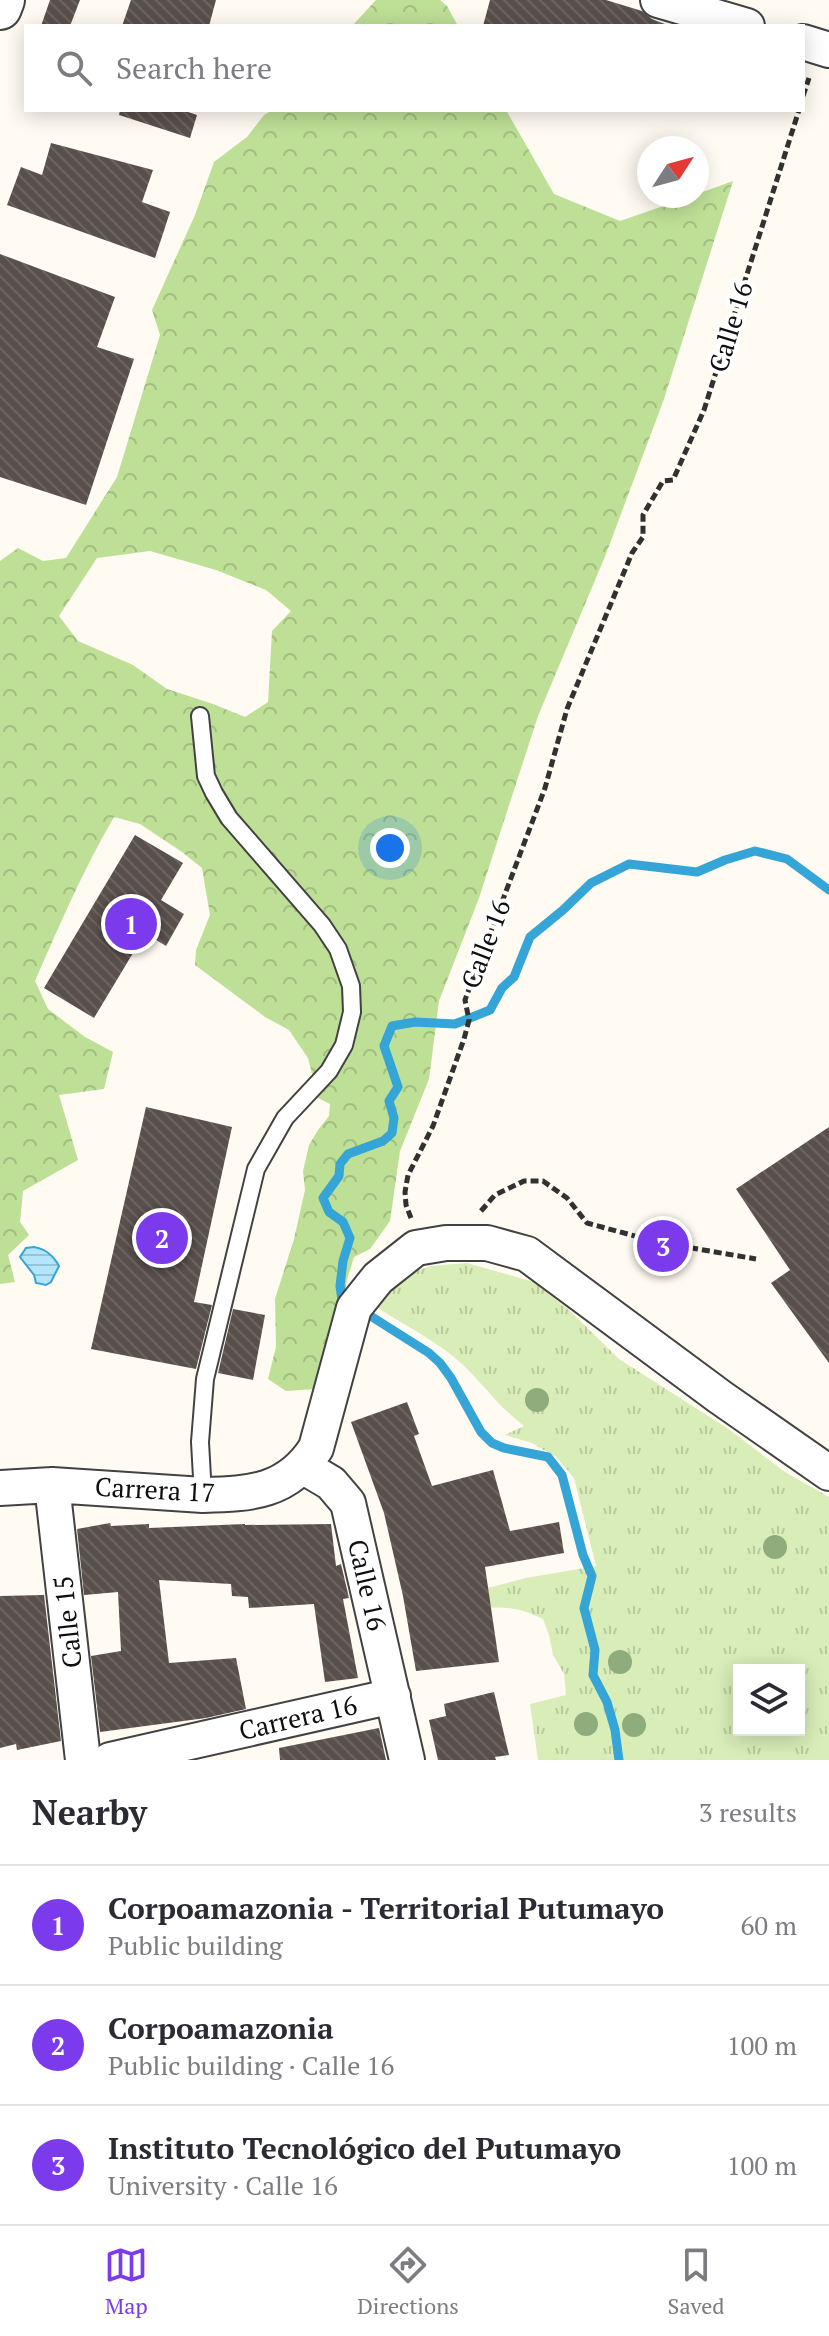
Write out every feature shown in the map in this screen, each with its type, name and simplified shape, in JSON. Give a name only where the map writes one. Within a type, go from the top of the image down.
[{"type":"street","points":[[0,8],[3,0]]},
{"type":"street","points":[[658,0],[740,24]]},
{"type":"street","points":[[805,43],[829,50]]},
{"type":"street","points":[[304,1467],[316,1448],[354,1308],[378,1278],[416,1248],[446,1243],[487,1243],[527,1254],[829,1473]]},
{"type":"street","name":"Carrera 17","points":[[0,1488],[52,1485],[227,1494],[273,1487],[304,1467]]},
{"type":"street","name":"Calle 16","points":[[304,1467],[331,1483],[348,1503],[407,1760]]},
{"type":"street","name":"Calle 15","points":[[52,1485],[83,1760]]},
{"type":"street","name":"Carrera 16","points":[[110,1760],[393,1696]]},
{"type":"lane","points":[[200,716],[206,776],[214,793],[229,818],[322,925],[338,949],[351,986],[352,1012],[344,1045],[329,1071],[285,1118],[256,1169],[205,1379],[200,1442],[203,1495]]},
{"type":"path","name":"Calle 16","points":[[416,1248],[406,1205],[408,1175],[433,1126],[464,1039],[469,1020],[465,1000],[545,788],[567,709],[632,553],[643,537],[643,515],[663,481],[673,480],[704,410],[798,112]]},
{"type":"path","points":[[463,1243],[470,1224],[495,1195],[524,1181],[543,1181],[567,1198],[587,1223],[657,1242],[756,1259]]},
{"type":"green space","points":[[376,0],[440,0],[457,24],[354,24]]},
{"type":"green space","points":[[269,112],[507,112],[554,194],[620,221],[657,208],[709,208],[709,190],[733,181],[664,399],[606,554],[538,716],[479,898],[439,1001],[429,1079],[400,1151],[390,1221],[370,1249],[354,1257],[340,1322],[316,1389],[286,1391],[268,1379],[276,1347],[275,1299],[305,1190],[303,1171],[309,1145],[329,1116],[330,1104],[318,1098],[308,1058],[289,1030],[265,1017],[195,965],[196,950],[210,915],[202,868],[140,824],[114,817],[62,919],[35,981],[48,1009],[85,1037],[113,1052],[104,1089],[59,1095],[78,1160],[23,1191],[20,1222],[29,1235],[8,1255],[15,1282],[0,1284],[0,561],[18,548],[43,561],[66,558],[117,477],[160,335],[152,310],[195,215],[214,162],[247,137]],"holes":[[[150,551],[216,570],[266,590],[291,611],[272,631],[268,702],[245,717],[167,689],[133,665],[78,641],[59,616],[97,558]]]},
{"type":"green space","points":[[467,1263],[534,1282],[569,1310],[619,1359],[727,1428],[785,1472],[829,1497],[829,1760],[538,1760],[530,1704],[566,1695],[564,1674],[553,1655],[543,1619],[511,1608],[477,1609],[471,1589],[596,1566],[574,1478],[556,1457],[532,1443],[505,1435],[524,1426],[462,1364],[432,1341],[378,1308],[377,1298],[396,1277],[431,1266]]},
{"type":"water","points":[[34,1247],[49,1253],[59,1266],[51,1282],[46,1285],[36,1283],[34,1275],[20,1257],[26,1248]]},
{"type":"building","points":[[50,0],[80,0],[71,24],[42,24]]},
{"type":"building","points":[[131,0],[216,0],[210,24],[123,24]]},
{"type":"building","points":[[490,0],[606,0],[642,11],[665,24],[484,24]]},
{"type":"building","points":[[120,112],[188,112],[197,115],[190,138],[119,115]]},
{"type":"building","points":[[51,143],[153,170],[142,202],[170,212],[155,258],[7,205],[21,167],[42,175]]},
{"type":"building","points":[[0,254],[115,297],[97,347],[134,359],[86,505],[0,477]]},
{"type":"building","points":[[135,835],[183,863],[161,900],[184,914],[166,946],[145,933],[94,1018],[44,988]]},
{"type":"building","points":[[146,1107],[232,1127],[194,1302],[212,1305],[196,1369],[91,1349]]},
{"type":"building","points":[[829,1127],[829,1363],[771,1283],[790,1270],[736,1189]]},
{"type":"building","points":[[233,1309],[265,1315],[253,1380],[218,1373]]},
{"type":"building","points":[[407,1402],[419,1434],[414,1436],[432,1486],[493,1470],[510,1531],[559,1522],[564,1553],[485,1567],[499,1662],[416,1671],[384,1513],[351,1422]]},
{"type":"building","points":[[110,1523],[111,1526],[149,1524],[149,1528],[331,1524],[336,1566],[341,1564],[349,1598],[343,1599],[358,1678],[325,1682],[314,1604],[249,1608],[248,1597],[232,1596],[231,1584],[159,1580],[169,1663],[236,1658],[246,1709],[206,1718],[100,1732],[91,1656],[121,1651],[118,1592],[84,1595],[77,1529]]},
{"type":"building","points":[[44,1595],[61,1741],[17,1750],[16,1744],[0,1748],[0,1596]]},
{"type":"building","points":[[494,1692],[509,1755],[495,1757],[496,1760],[438,1760],[429,1720],[446,1716],[444,1704]]},
{"type":"building","points":[[379,1728],[386,1760],[280,1760],[279,1748]]},
{"type":"waterway","points":[[342,1300],[343,1261],[350,1238],[343,1222],[329,1212],[323,1198],[339,1176],[340,1164],[348,1154],[383,1141],[392,1133],[394,1118],[389,1101],[398,1087],[384,1046],[392,1026],[415,1022],[455,1024],[490,1010],[502,988],[514,977],[530,937],[591,883],[629,864],[697,872],[755,851],[787,859],[829,890]]},
{"type":"waterway","points":[[369,1315],[440,1363],[481,1432],[492,1443],[548,1457],[562,1475],[583,1555],[592,1576],[584,1608],[595,1650],[593,1675],[607,1702],[619,1760]]},
{"type":"place","name":"Corpoamazonia - Territorial Putumayo","points":[[131,924]]},
{"type":"place","name":"Corpoamazonia","points":[[162,1238]]},
{"type":"place","name":"Instituto Tecnológico del Putumayo","points":[[663,1246]]}]
